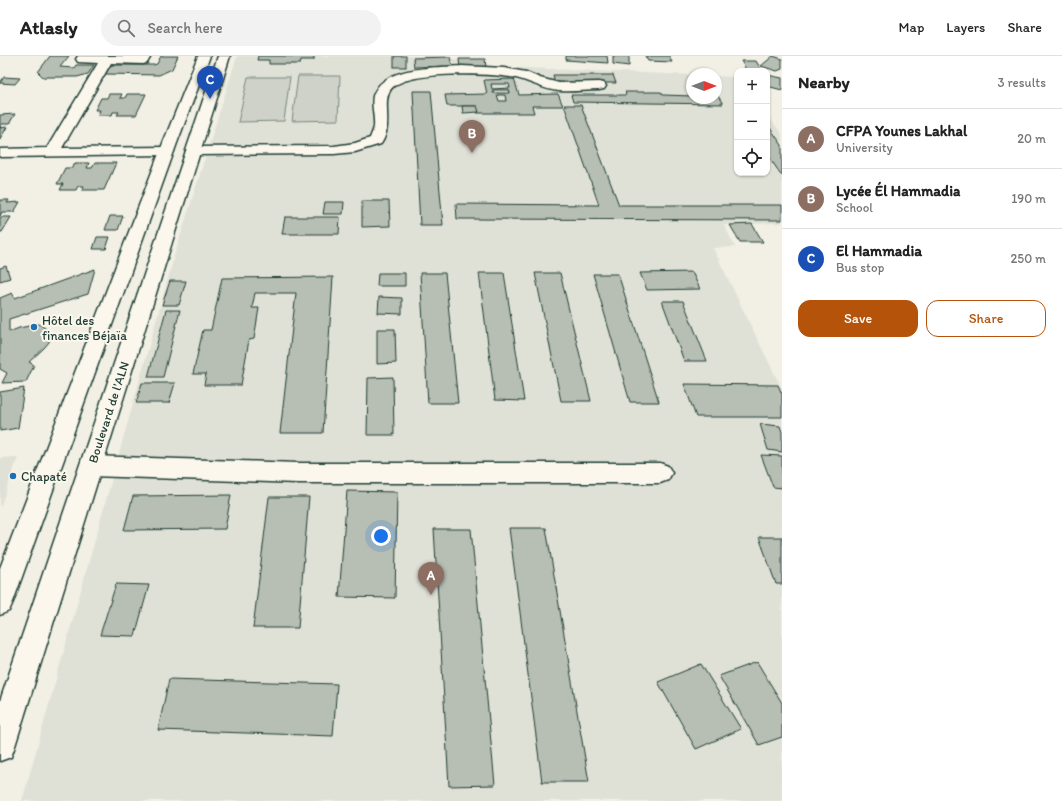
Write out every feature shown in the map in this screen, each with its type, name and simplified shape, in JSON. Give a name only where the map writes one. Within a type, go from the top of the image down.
[{"type":"main road","points":[[84,56],[82,59],[143,60],[145,56]]},
{"type":"main road","points":[[0,602],[167,151],[204,56]]},
{"type":"main road","name":"Boulevard de l'ALN","points":[[0,746],[224,56]]},
{"type":"main road","points":[[51,153],[107,59]]},
{"type":"main road","points":[[192,151],[334,150],[353,149],[367,146],[376,141],[381,127],[380,96],[386,86],[394,79],[410,74],[462,70],[504,72],[521,75],[535,81],[559,87],[599,86]]},
{"type":"main road","points":[[0,153],[167,151]]},
{"type":"main road","points":[[91,466],[296,473],[660,473]]},
{"type":"shaded area","points":[[237,56],[435,56],[501,67],[686,75],[686,104],[722,104],[722,76],[734,77],[734,176],[770,176],[770,119],[782,134],[782,223],[724,225],[735,247],[713,248],[782,389],[782,801],[22,801],[175,253]]},
{"type":"shaded area","points":[[298,76],[340,76],[338,120],[292,121]]},
{"type":"shaded area","points":[[248,77],[290,77],[284,121],[238,122]]},
{"type":"shaded area","points":[[18,457],[0,508],[0,458]]},
{"type":"building","points":[[50,56],[69,56],[60,67],[74,68],[76,65],[94,65],[88,74],[77,77],[43,77],[38,72]]},
{"type":"building","points":[[161,56],[178,56],[172,69],[159,75],[105,74],[111,65],[153,65],[157,64]]},
{"type":"building","points":[[258,56],[314,56],[314,60],[301,60],[300,64],[269,64],[269,60],[257,60]]},
{"type":"building","points":[[394,56],[406,56],[406,67],[394,67]]},
{"type":"building","points":[[566,56],[607,56],[608,63],[566,60]]},
{"type":"building","points":[[613,56],[629,56],[629,66],[613,64]]},
{"type":"building","points":[[645,56],[669,56],[672,62],[648,61]]},
{"type":"building","points":[[773,56],[782,59],[782,69],[777,71],[761,66]]},
{"type":"building","points":[[450,57],[452,66],[414,67],[413,58]]},
{"type":"building","points":[[459,59],[485,59],[486,68],[460,68]]},
{"type":"building","points":[[741,61],[756,61],[760,68],[745,68]]},
{"type":"building","points":[[553,75],[613,75],[616,83],[555,83]]},
{"type":"building","points":[[770,76],[782,78],[782,90],[770,87]]},
{"type":"building","points":[[4,77],[20,78],[15,84],[0,83]]},
{"type":"building","points":[[514,79],[519,95],[558,94],[563,106],[532,106],[534,113],[477,113],[476,106],[447,106],[445,95],[487,94],[484,80]],"holes":[[[491,84],[509,84],[510,88],[492,89]],[[493,90],[509,90],[510,93],[493,93]],[[497,95],[505,95],[506,101],[499,101]]]},
{"type":"building","points":[[413,91],[431,91],[443,225],[420,225]]},
{"type":"building","points":[[625,92],[661,92],[663,95],[686,96],[686,104],[573,102],[571,95],[626,95]]},
{"type":"building","points":[[109,94],[122,94],[120,98],[125,98],[127,94],[146,94],[136,115],[117,115],[119,112],[113,112],[112,115],[98,115],[100,110],[95,110],[101,98],[107,98]]},
{"type":"building","points":[[564,105],[581,105],[619,205],[782,205],[782,220],[457,219],[456,204],[599,205]]},
{"type":"building","points":[[462,106],[477,106],[479,112],[463,113]]},
{"type":"building","points":[[15,114],[9,124],[2,124],[0,128],[0,115]]},
{"type":"building","points":[[7,127],[0,139],[0,128]]},
{"type":"building","points":[[770,128],[782,145],[782,176],[770,158]]},
{"type":"building","points":[[75,163],[89,163],[87,168],[92,168],[95,163],[116,163],[104,190],[82,190],[84,186],[78,186],[76,190],[60,190],[63,184],[57,184],[65,168],[72,168]]},
{"type":"building","points":[[0,200],[9,200],[7,203],[20,202],[14,212],[2,212],[0,216]]},
{"type":"building","points":[[362,201],[389,201],[390,226],[362,227]]},
{"type":"building","points":[[325,202],[344,202],[343,214],[323,214]]},
{"type":"building","points":[[110,216],[123,216],[118,230],[105,230]]},
{"type":"building","points":[[0,217],[11,217],[2,232],[0,232]]},
{"type":"building","points":[[285,217],[340,217],[339,234],[282,234]]},
{"type":"building","points":[[752,224],[763,242],[740,242],[730,225]]},
{"type":"building","points":[[97,237],[110,237],[106,249],[93,249]]},
{"type":"building","points":[[6,266],[10,278],[0,281],[0,268]]},
{"type":"building","name":"Hôtel des finances Béjaïa","points":[[95,269],[88,294],[9,319],[9,332],[19,328],[39,324],[45,328],[50,335],[49,342],[29,362],[34,365],[26,382],[2,383],[7,373],[0,369],[0,298],[12,293],[15,298]]},
{"type":"building","points":[[692,272],[700,289],[647,290],[640,273]]},
{"type":"building","points":[[378,273],[405,273],[405,286],[377,286]]},
{"type":"building","points":[[420,273],[445,273],[458,403],[428,403]]},
{"type":"building","points":[[479,273],[504,273],[524,401],[495,400]]},
{"type":"building","points":[[535,273],[560,273],[591,401],[561,401]]},
{"type":"building","points":[[593,274],[618,274],[659,402],[630,402]]},
{"type":"building","points":[[333,277],[323,433],[280,433],[296,293],[255,293],[252,308],[259,308],[254,339],[249,340],[241,385],[204,385],[206,374],[193,374],[203,330],[211,330],[222,278]]},
{"type":"building","points":[[170,281],[186,281],[179,305],[162,305]]},
{"type":"building","points":[[379,297],[402,298],[402,314],[378,313]]},
{"type":"building","points":[[662,301],[683,301],[707,361],[684,361]]},
{"type":"building","points":[[166,310],[180,310],[163,377],[148,377]]},
{"type":"building","points":[[377,329],[395,329],[396,363],[377,364]]},
{"type":"building","points":[[393,377],[394,435],[367,435],[368,378]]},
{"type":"building","points":[[142,383],[175,383],[169,403],[136,403]]},
{"type":"building","points":[[684,384],[778,385],[782,394],[782,417],[696,417]]},
{"type":"building","points":[[24,388],[18,428],[0,431],[0,392]]},
{"type":"building","points":[[760,424],[780,426],[782,432],[782,452],[768,450]]},
{"type":"building","points":[[761,455],[782,456],[782,488],[773,487]]},
{"type":"building","points":[[347,491],[397,492],[395,598],[339,597]]},
{"type":"building","points":[[231,495],[225,529],[124,530],[133,496]]},
{"type":"building","points":[[269,497],[309,497],[298,628],[253,628]]},
{"type":"building","points":[[509,528],[546,528],[589,782],[542,782]]},
{"type":"building","points":[[434,529],[471,529],[495,785],[449,786]]},
{"type":"building","points":[[759,537],[782,537],[782,584],[776,584]]},
{"type":"building","points":[[116,584],[149,585],[135,636],[100,635]]},
{"type":"building","points":[[757,662],[782,703],[782,737],[759,745],[719,676]]},
{"type":"building","points":[[701,664],[741,729],[696,749],[658,682]]},
{"type":"building","points":[[169,679],[337,684],[333,736],[158,730]]},
{"type":"place","name":"El Hammadia","points":[[210,99]]},
{"type":"place","name":"Lycée Él Hammadia","points":[[472,153]]},
{"type":"place","name":"Hôtel des finances Béjaïa","points":[[34,327]]},
{"type":"place","name":"Chapaté","points":[[13,476]]},
{"type":"place","name":"CFPA Younes Lakhal","points":[[431,595]]}]
